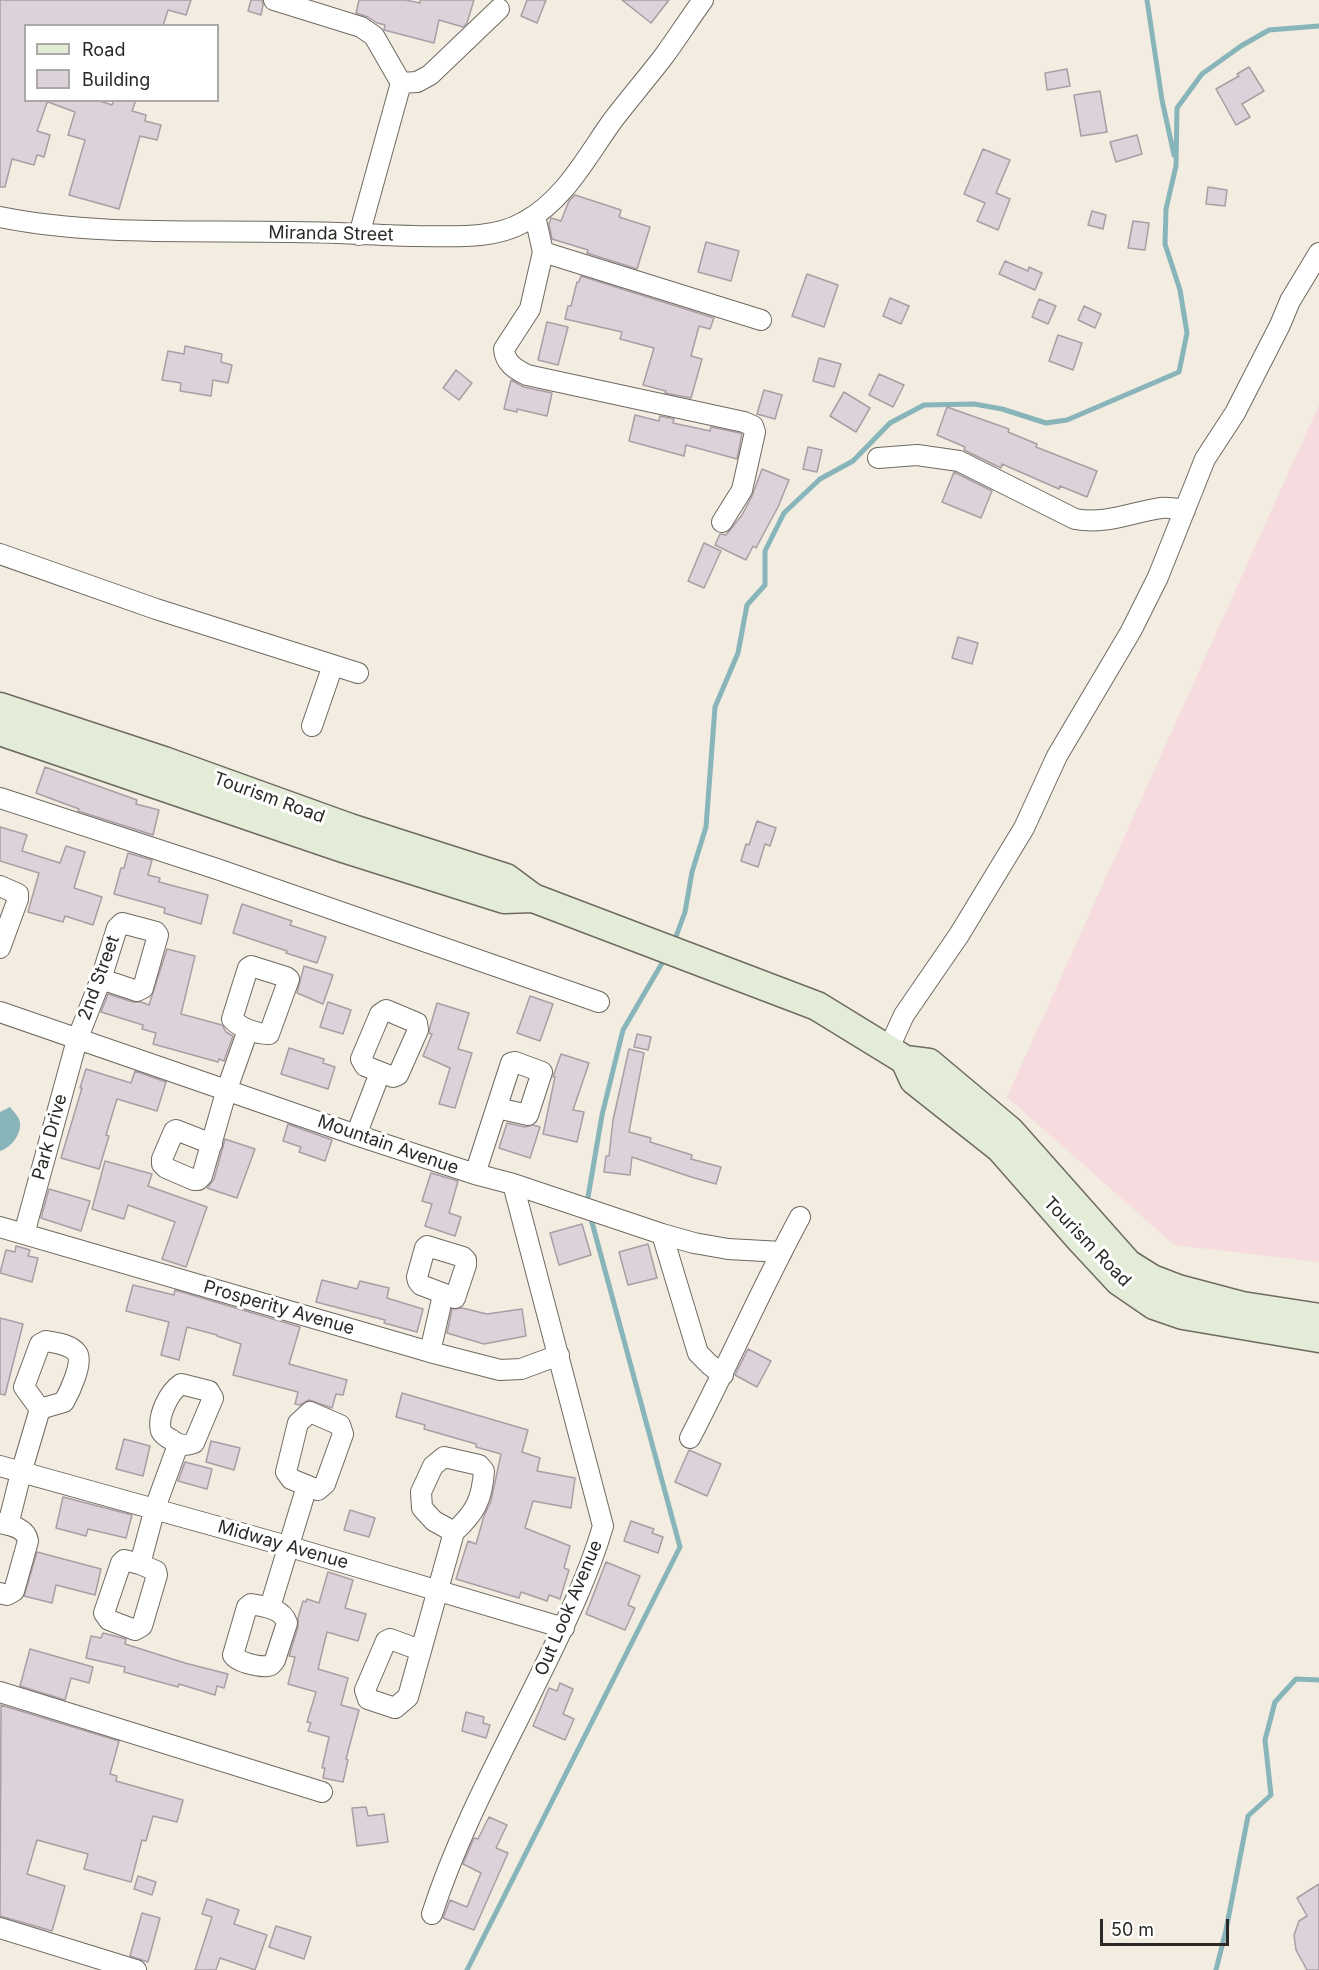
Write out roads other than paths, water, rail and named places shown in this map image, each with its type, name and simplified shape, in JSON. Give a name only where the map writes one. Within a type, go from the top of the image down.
[{"type":"main road","name":"Tourism Road","points":[[0,707],[164,761],[350,828],[506,878],[532,898],[817,1006],[896,1055],[928,1063],[1010,1131],[1128,1264],[1152,1279],[1189,1292],[1242,1306],[1319,1318]]},
{"type":"main road","name":"Tourism Road","points":[[0,731],[346,849],[504,899],[532,898]]},
{"type":"main road","name":"Tourism Road","points":[[896,1055],[914,1080],[1000,1148],[1119,1281],[1154,1305],[1183,1315],[1319,1338]]},
{"type":"street","points":[[274,0],[361,27],[374,36],[382,46],[401,83],[359,235]]},
{"type":"street","name":"Miranda Street","points":[[0,217],[58,225],[125,230],[359,235],[465,236],[522,224],[551,202],[575,176],[703,0]]},
{"type":"street","points":[[401,83],[417,82],[430,75],[499,9]]},
{"type":"street","points":[[535,216],[543,252],[530,309],[504,349],[504,356],[515,369],[527,375],[744,422],[753,426],[755,432],[742,490],[722,522]]},
{"type":"street","points":[[543,252],[762,320]]},
{"type":"street","points":[[896,1055],[904,1016],[959,935],[1024,828],[1057,756],[1082,717],[1158,577],[1205,459],[1235,413],[1290,301],[1319,253]]},
{"type":"street","points":[[878,458],[917,455],[958,461],[1075,519],[1103,521],[1164,507],[1185,510]]},
{"type":"street","points":[[0,554],[156,609],[358,673]]},
{"type":"street","points":[[312,726],[333,665]]},
{"type":"street","points":[[0,798],[217,869],[599,1002]]},
{"type":"street","points":[[0,886],[18,894],[0,948]]},
{"type":"street","name":"2nd Street","points":[[77,1040],[101,979],[117,928],[122,923],[156,932],[158,935],[143,988],[137,991],[101,979]]},
{"type":"street","name":"Mountain Avenue","points":[[0,1012],[356,1135],[567,1201],[694,1244],[728,1249],[782,1252]]},
{"type":"street","points":[[212,1144],[176,1130],[172,1132],[162,1164],[194,1180],[202,1176],[212,1144],[227,1089],[248,1030]]},
{"type":"street","name":"Park Drive","points":[[24,1234],[77,1040]]},
{"type":"street","points":[[475,1174],[511,1063],[541,1071],[543,1074],[528,1115],[497,1108]]},
{"type":"street","points":[[356,1135],[380,1073]]},
{"type":"street","name":"Out Look Avenue","points":[[432,1914],[443,1879],[466,1827],[564,1628],[597,1547],[603,1526],[513,1184]]},
{"type":"street","points":[[690,1438],[800,1217]]},
{"type":"street","name":"Prosperity Avenue","points":[[0,1227],[430,1352],[500,1370],[521,1369],[559,1355]]},
{"type":"street","points":[[662,1234],[698,1353],[723,1375]]},
{"type":"street","points":[[430,1352],[443,1295]]},
{"type":"street","points":[[0,1593],[7,1595],[14,1591],[28,1541],[23,1531],[4,1524],[40,1409]]},
{"type":"street","points":[[140,1564],[155,1508],[178,1445]]},
{"type":"street","points":[[420,1650],[390,1639],[383,1644],[365,1690],[368,1699],[395,1708],[408,1697],[454,1532],[476,1510],[484,1471],[479,1465],[444,1457],[433,1466],[421,1492],[422,1508],[434,1521],[454,1532]]},
{"type":"street","name":"Midway Avenue","points":[[0,1467],[155,1508],[564,1628]]},
{"type":"street","points":[[270,1607],[307,1486]]},
{"type":"street","points":[[0,1692],[322,1792]]},
{"type":"street","points":[[0,1928],[136,1970]]},
{"type":"water","points":[[10,1107],[19,1119],[20,1129],[12,1143],[0,1151],[0,1112]]},
{"type":"waterway","points":[[1147,0],[1162,100],[1174,155]]},
{"type":"waterway","points":[[674,942],[685,912],[692,872],[706,827],[715,707],[738,653],[747,605],[765,585],[765,551],[784,513],[820,479],[853,461],[890,423],[924,405],[974,404],[1002,409],[1046,423],[1067,420],[1179,372],[1187,333],[1180,290],[1165,244],[1166,209],[1176,166],[1177,108],[1202,74],[1241,46],[1269,30],[1319,26]]},
{"type":"waterway","points":[[587,1203],[602,1115],[623,1030],[665,958]]},
{"type":"waterway","points":[[467,1970],[680,1547],[590,1215]]},
{"type":"waterway","points":[[1216,1970],[1248,1816],[1271,1795],[1265,1740],[1275,1702],[1296,1679],[1319,1680]]}]
